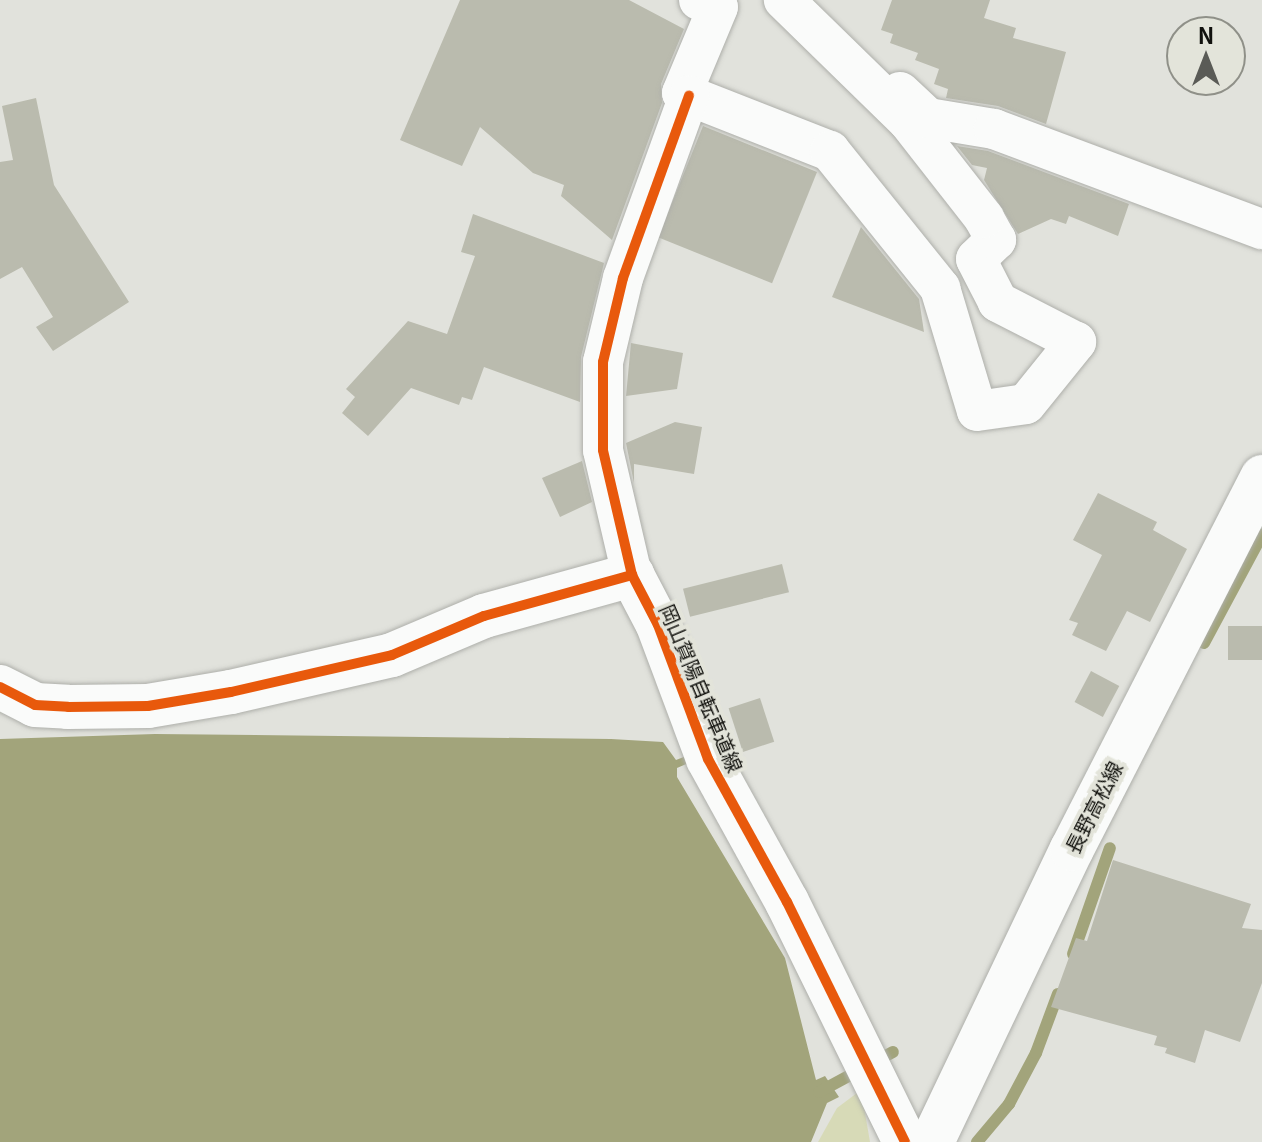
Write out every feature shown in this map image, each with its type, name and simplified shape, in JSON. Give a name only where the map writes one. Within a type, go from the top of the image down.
[{"type":"main road","name":"長野高松線","points":[[932,1142],[1072,849],[1262,477]]},
{"type":"main road","points":[[1,690],[35,705],[68,707],[148,706],[231,692],[392,655],[484,616],[632,575]]},
{"type":"main road","name":"岡山賀陽自転車道線","points":[[632,575],[658,625],[705,753],[871,1067],[905,1142]]},
{"type":"street","points":[[699,0],[718,7],[682,93],[830,151],[940,288],[977,411],[1026,404],[1076,342],[998,302],[976,259],[996,240],[984,218],[909,122],[801,9]]},
{"type":"street","points":[[801,9],[928,118],[994,129],[1262,229]]},
{"type":"street","points":[[632,575],[603,450],[603,362],[623,278],[689,96]]},
{"type":"shaded area","points":[[729,732],[739,760],[730,761],[721,749],[677,768],[677,777],[785,958],[816,1080],[825,1076],[839,1097],[827,1103],[811,1142],[0,1142],[0,739],[155,734],[611,739],[663,742],[676,760],[717,744],[716,736]]},
{"type":"shaded area","points":[[861,1090],[870,1142],[818,1142],[837,1108]]},
{"type":"building","points":[[460,0],[629,0],[684,29],[661,84],[662,103],[612,240],[561,196],[564,185],[533,173],[480,127],[462,166],[400,140]]},
{"type":"building","points":[[892,0],[990,0],[984,18],[1016,28],[1013,38],[1066,52],[1046,124],[998,106],[946,98],[948,89],[934,84],[939,69],[915,60],[918,53],[890,43],[893,34],[881,30]]},
{"type":"building","points":[[36,98],[54,185],[129,302],[53,351],[36,327],[53,317],[22,267],[0,279],[0,162],[13,160],[2,106]]},
{"type":"building","points":[[703,126],[817,172],[772,283],[658,237]]},
{"type":"building","points":[[957,146],[988,151],[1129,204],[1118,236],[1069,216],[1066,224],[1051,219],[1018,234],[984,180],[987,168],[972,165]]},
{"type":"building","points":[[473,214],[604,263],[581,357],[580,402],[484,367],[472,400],[462,397],[459,405],[411,388],[368,436],[342,413],[355,397],[346,389],[408,321],[447,334],[475,256],[461,252]]},
{"type":"building","points":[[861,227],[919,299],[924,332],[832,297]]},
{"type":"building","points":[[631,343],[683,353],[677,389],[626,396]]},
{"type":"building","points":[[675,422],[702,427],[694,474],[634,464],[634,483],[626,443]]},
{"type":"building","points":[[582,461],[592,502],[560,517],[542,478]]},
{"type":"building","points":[[1098,493],[1157,522],[1153,530],[1187,549],[1150,622],[1127,611],[1106,651],[1072,635],[1078,623],[1069,620],[1102,555],[1073,540]]},
{"type":"building","points":[[782,564],[789,592],[690,617],[683,589]]},
{"type":"building","points":[[1228,626],[1262,626],[1262,660],[1228,660]]},
{"type":"building","points":[[1091,671],[1119,686],[1103,717],[1075,702]]},
{"type":"building","points":[[760,698],[774,742],[743,752],[729,708]]},
{"type":"building","points":[[1113,860],[1251,904],[1242,928],[1262,930],[1262,983],[1240,1042],[1205,1030],[1195,1063],[1165,1053],[1167,1048],[1154,1045],[1157,1036],[1051,1007],[1076,938],[1087,941]]},
{"type":"waterway","points":[[1204,643],[1262,535]]},
{"type":"waterway","points":[[1073,954],[1110,848]]},
{"type":"waterway","points":[[977,1142],[1009,1104],[1036,1053],[1058,994]]},
{"type":"waterway","points":[[819,1092],[893,1052]]},
{"type":"cycle path","points":[[632,575],[603,450],[603,362],[623,278],[689,96]]},
{"type":"cycle path","points":[[0,687],[35,705],[68,707],[148,706],[231,692],[392,655],[484,616],[632,575],[658,625],[708,759],[787,902],[905,1142]]}]
